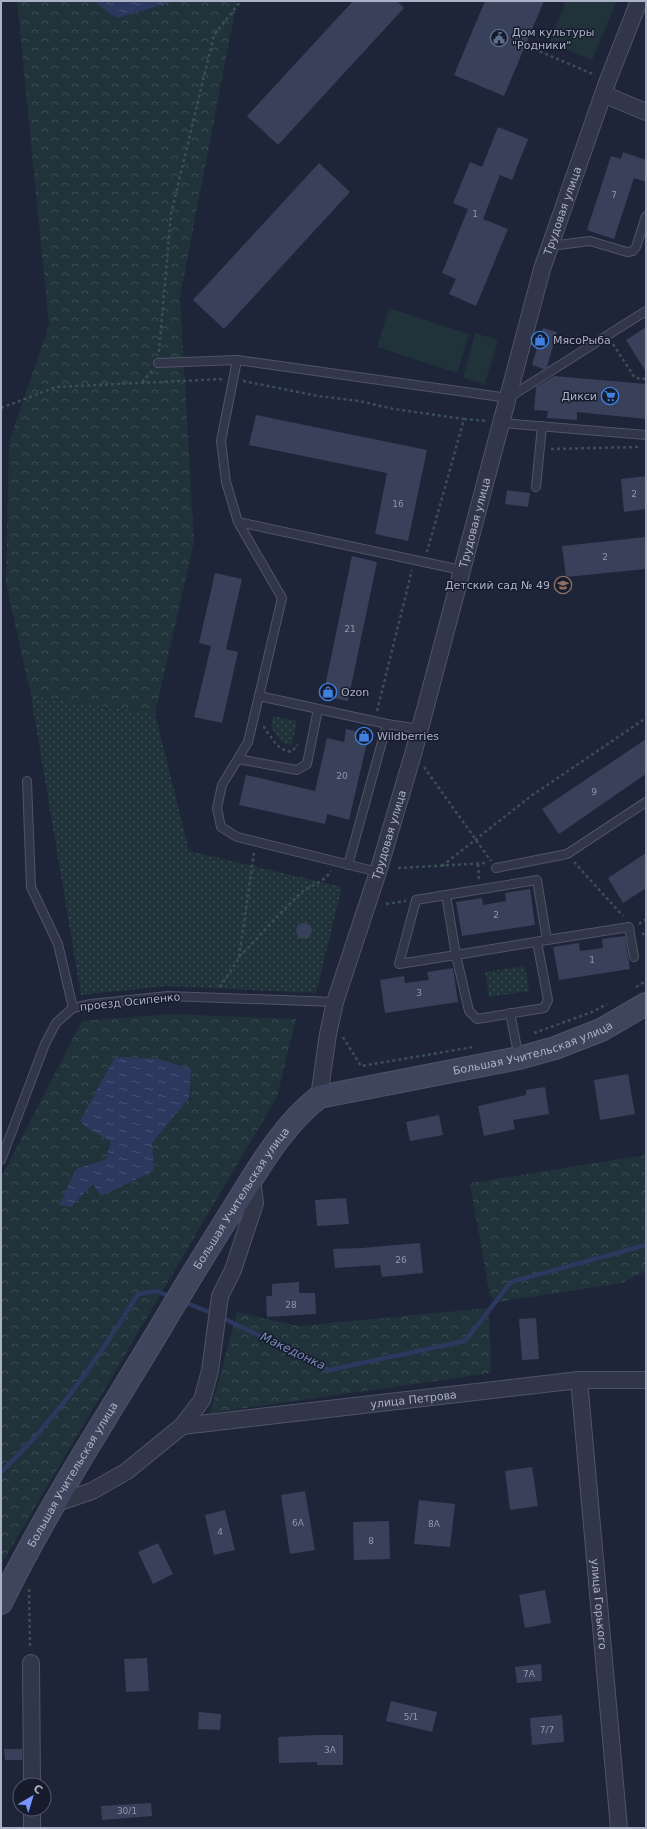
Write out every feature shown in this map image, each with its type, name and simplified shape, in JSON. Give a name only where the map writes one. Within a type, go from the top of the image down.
[{"type":"main road","name":"Большая Учительская улица","points":[[1,1602],[28,1547],[196,1267],[252,1179],[287,1128],[304,1108],[319,1097],[517,1049],[554,1048],[601,1030],[639,996]]},
{"type":"street","name":"Трудовая улица","points":[[319,1097],[328,1034],[335,1002],[378,872],[414,751],[542,269],[605,87],[639,1]]},
{"type":"street","points":[[605,87],[646,112]]},
{"type":"street","points":[[54,1504],[92,1491],[127,1471],[182,1426],[202,1400],[210,1371],[220,1296],[233,1270],[255,1203],[252,1179]]},
{"type":"street","name":"улица Петрова","points":[[182,1426],[579,1380],[646,1380]]},
{"type":"street","name":"улица Горького","points":[[579,1380],[619,1828]]},
{"type":"street","points":[[31,1663],[32,1777]]},
{"type":"street","points":[[32,1817],[32,1828]]},
{"type":"lane","points":[[550,246],[590,241],[628,252],[633,251],[636,247],[646,216]]},
{"type":"lane","points":[[158,363],[237,360],[508,398],[646,312]]},
{"type":"lane","points":[[237,360],[221,441],[226,482],[238,522],[282,598],[248,742],[222,786],[217,808],[221,827],[237,837],[378,872]]},
{"type":"lane","points":[[502,423],[646,435]]},
{"type":"lane","points":[[536,486],[542,426]]},
{"type":"lane","points":[[238,522],[461,570]]},
{"type":"lane","points":[[259,696],[387,724],[420,729]]},
{"type":"lane","points":[[238,759],[297,770],[307,764],[318,709]]},
{"type":"lane","points":[[348,865],[387,724]]},
{"type":"lane","points":[[27,781],[31,887],[58,944],[73,1008]]},
{"type":"lane","points":[[496,868],[567,854],[646,802]]},
{"type":"lane","points":[[547,940],[537,880],[416,900],[398,964],[629,927],[634,957]]},
{"type":"lane","points":[[446,895],[456,955],[469,1011],[477,1019],[544,1008],[548,1000],[537,942]]},
{"type":"lane","name":"проезд Осипенко","points":[[1,1160],[45,1044],[56,1023],[73,1008],[91,1004],[168,996],[335,1002]]},
{"type":"lane","points":[[510,1013],[517,1049]]},
{"type":"path","points":[[142,382],[158,363],[171,214],[214,35],[241,1]]},
{"type":"path","points":[[534,49],[605,87]]},
{"type":"path","points":[[619,329],[622,333],[611,341],[635,378],[646,379]]},
{"type":"path","points":[[1,408],[56,387],[233,379],[318,396],[359,401],[394,409],[502,423]]},
{"type":"path","points":[[424,562],[464,418]]},
{"type":"path","points":[[539,450],[646,447]]},
{"type":"path","points":[[374,721],[414,560]]},
{"type":"path","points":[[442,866],[531,796],[646,718]]},
{"type":"path","points":[[266,720],[265,730],[273,738],[280,749],[291,752],[298,745],[299,740]]},
{"type":"path","points":[[398,868],[492,862],[475,840],[414,751]]},
{"type":"path","points":[[239,958],[256,842]]},
{"type":"path","points":[[567,854],[617,912],[628,920]]},
{"type":"path","points":[[213,998],[239,958],[284,908],[303,891],[327,878],[336,862]]},
{"type":"path","points":[[478,864],[479,877]]},
{"type":"path","points":[[386,904],[416,900]]},
{"type":"path","points":[[640,931],[646,936]]},
{"type":"path","points":[[639,996],[646,982]]},
{"type":"path","points":[[517,1049],[612,1001]]},
{"type":"path","points":[[341,1033],[361,1066],[477,1046]]},
{"type":"path","points":[[29,1586],[31,1663]]},
{"type":"green space","points":[[17,1],[237,1],[180,297],[194,542],[155,714],[31,696],[6,583],[9,442],[49,325]]},
{"type":"green space","points":[[566,1],[617,1],[592,60],[549,42]]},
{"type":"green space","points":[[389,308],[469,334],[457,373],[377,347]]},
{"type":"green space","points":[[475,333],[498,340],[485,384],[463,378]]},
{"type":"green space","points":[[31,696],[155,714],[189,851],[342,887],[316,993],[167,986],[81,995]]},
{"type":"green space","points":[[273,716],[297,721],[292,745],[282,743],[271,727]]},
{"type":"green space","points":[[525,966],[529,991],[489,997],[485,972]]},
{"type":"green space","points":[[172,1014],[296,1019],[277,1097],[2,1563],[1,1178],[82,1021]]},
{"type":"green space","points":[[646,1155],[646,1271],[622,1283],[499,1302],[490,1296],[470,1183]]},
{"type":"green space","points":[[489,1308],[491,1373],[210,1413],[237,1312],[298,1326]]},
{"type":"water","points":[[93,1],[175,1],[117,18]]},
{"type":"water","points":[[115,1057],[159,1059],[191,1069],[189,1098],[152,1143],[154,1171],[101,1196],[93,1184],[71,1207],[59,1205],[76,1169],[106,1159],[111,1141],[90,1130],[80,1121]]},
{"type":"building","points":[[353,1],[397,1],[404,8],[278,145],[247,116]]},
{"type":"building","name":"Дом культуры \"Родники\"","points":[[485,1],[544,1],[504,96],[454,75]]},
{"type":"building","points":[[498,127],[528,139],[512,180],[500,175],[483,219],[508,229],[476,306],[449,294],[456,279],[442,273],[468,209],[453,203],[470,162],[482,167]]},
{"type":"building","points":[[623,152],[646,160],[646,182],[634,178],[614,239],[587,230],[611,156],[621,159]]},
{"type":"building","points":[[319,163],[350,192],[224,329],[193,300]]},
{"type":"building","points":[[646,327],[646,372],[626,340]]},
{"type":"building","points":[[543,328],[557,332],[547,367],[544,369],[532,365]]},
{"type":"building","points":[[554,376],[646,384],[646,419],[577,412],[577,420],[547,418],[548,411],[534,410],[536,387]]},
{"type":"building","points":[[256,415],[427,450],[408,541],[375,534],[387,473],[249,445]]},
{"type":"building","points":[[646,476],[646,509],[624,512],[621,479]]},
{"type":"building","points":[[507,490],[530,493],[528,507],[505,504]]},
{"type":"building","points":[[646,537],[646,569],[566,577],[562,546]]},
{"type":"building","points":[[352,556],[377,562],[348,701],[323,696]]},
{"type":"building","points":[[215,573],[242,579],[226,649],[238,652],[222,723],[194,717],[211,646],[199,643]]},
{"type":"building","points":[[346,729],[369,734],[349,820],[327,814],[325,824],[239,805],[246,775],[315,791],[327,738],[344,742]]},
{"type":"building","points":[[646,739],[646,774],[559,834],[542,809]]},
{"type":"building","points":[[646,853],[646,888],[623,903],[608,878]]},
{"type":"building","points":[[530,889],[535,925],[462,936],[456,902],[482,898],[483,905],[506,901],[505,893]]},
{"type":"building","points":[[301,923],[307,923],[312,928],[310,937],[307,939],[301,939],[296,934],[296,928]]},
{"type":"building","points":[[625,936],[630,969],[559,980],[553,947],[579,943],[580,951],[603,948],[602,939]]},
{"type":"building","points":[[453,968],[458,1002],[385,1013],[380,980],[404,976],[405,983],[429,980],[427,972]]},
{"type":"building","points":[[628,1074],[635,1114],[600,1120],[594,1080]]},
{"type":"building","points":[[545,1087],[549,1114],[513,1120],[515,1129],[484,1136],[478,1106],[526,1095],[526,1090]]},
{"type":"building","points":[[439,1115],[443,1135],[410,1141],[406,1122]]},
{"type":"building","points":[[346,1198],[349,1224],[317,1226],[315,1200]]},
{"type":"building","points":[[420,1243],[423,1273],[382,1277],[380,1265],[335,1268],[333,1249]]},
{"type":"building","points":[[299,1282],[299,1293],[315,1293],[316,1314],[267,1317],[266,1296],[272,1296],[272,1284]]},
{"type":"building","points":[[536,1318],[539,1359],[522,1360],[519,1319]]},
{"type":"building","points":[[532,1467],[538,1506],[510,1510],[505,1471]]},
{"type":"building","points":[[305,1491],[315,1550],[290,1554],[281,1495]]},
{"type":"building","points":[[419,1500],[455,1504],[450,1547],[414,1544]]},
{"type":"building","points":[[225,1510],[235,1550],[214,1555],[205,1515]]},
{"type":"building","points":[[389,1521],[390,1559],[354,1560],[353,1522]]},
{"type":"building","points":[[158,1543],[173,1574],[153,1584],[138,1552]]},
{"type":"building","points":[[545,1590],[551,1623],[525,1628],[519,1595]]},
{"type":"building","points":[[147,1658],[149,1691],[126,1692],[124,1659]]},
{"type":"building","points":[[541,1664],[542,1681],[517,1683],[515,1667]]},
{"type":"building","points":[[391,1701],[437,1712],[432,1732],[386,1721]]},
{"type":"building","points":[[199,1712],[221,1714],[220,1730],[198,1729]]},
{"type":"building","points":[[562,1715],[564,1742],[532,1745],[530,1718]]},
{"type":"building","points":[[343,1735],[343,1765],[317,1765],[317,1762],[279,1763],[278,1737]]},
{"type":"building","points":[[4,1749],[22,1749],[22,1760],[5,1760]]},
{"type":"building","points":[[151,1803],[152,1816],[102,1820],[101,1806]]},
{"type":"waterway","name":"Македонка","points":[[221,1317],[329,1370],[465,1341],[511,1282],[646,1245]]},
{"type":"waterway","name":"Македонка","points":[[1,1472],[21,1453],[75,1388],[92,1365],[138,1294],[157,1291],[171,1297]]},
{"type":"waterway","name":"Македонка","points":[[184,1302],[214,1314]]},
{"type":"place","name":"Дом культуры \"Родники\"","points":[[499,38]]},
{"type":"place","name":"МясоРыба","points":[[540,340]]},
{"type":"place","name":"Дикси","points":[[610,396]]},
{"type":"place","name":"Детский сад № 49","points":[[563,585]]},
{"type":"place","name":"Ozon","points":[[328,692]]},
{"type":"place","name":"Wildberries","points":[[364,736]]}]
